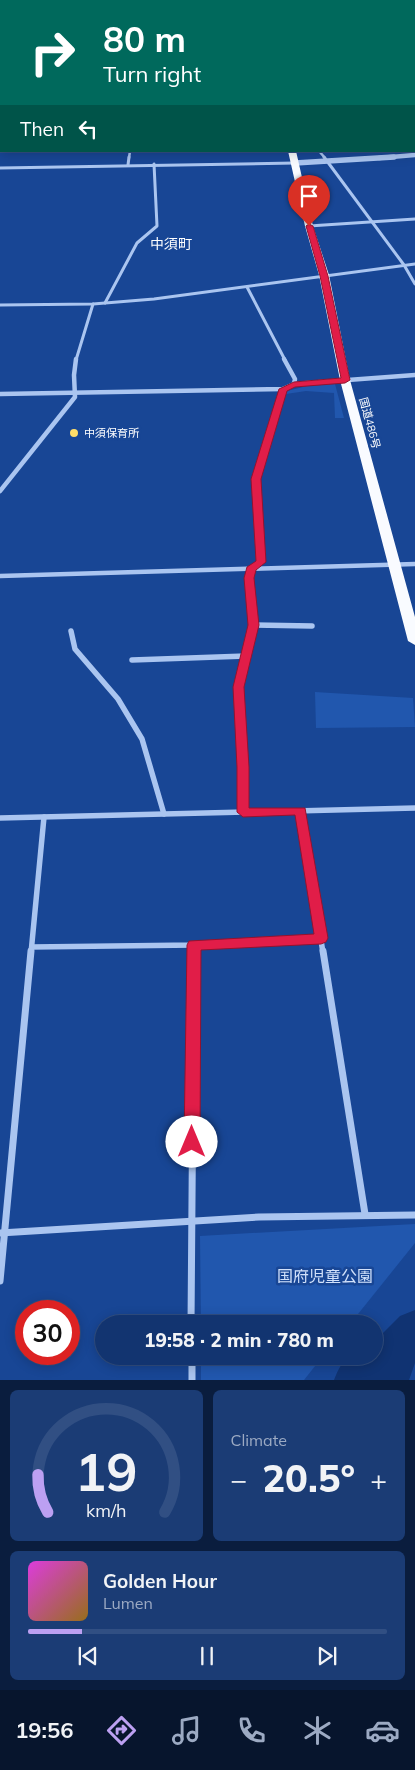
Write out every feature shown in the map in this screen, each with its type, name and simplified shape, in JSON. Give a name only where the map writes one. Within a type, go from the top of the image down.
[{"type":"highway","name":"国道486号","points":[[292,152],[309,226],[324,276],[345,380],[415,641]]},
{"type":"street","points":[[128,165],[130,152]]},
{"type":"street","points":[[320,152],[404,265],[415,284]]},
{"type":"street","points":[[0,168],[329,162],[415,155]]},
{"type":"street","points":[[105,303],[137,243],[157,226],[154,164]]},
{"type":"street","points":[[309,226],[415,219]]},
{"type":"street","points":[[0,305],[93,304],[154,299],[415,264]]},
{"type":"street","points":[[247,287],[295,379],[294,384]]},
{"type":"street","points":[[0,491],[76,397],[73,388],[82,333],[93,304]]},
{"type":"street","points":[[0,394],[284,389],[294,384],[415,375]]},
{"type":"street","points":[[243,812],[243,767],[238,687],[254,625],[249,578],[251,569],[261,562],[256,479],[284,389]]},
{"type":"street","points":[[0,576],[415,564]]},
{"type":"street","points":[[254,625],[312,626]]},
{"type":"street","points":[[72,631],[75,649],[118,699],[142,739],[164,814]]},
{"type":"street","points":[[132,660],[246,656]]},
{"type":"street","points":[[0,818],[415,808]]},
{"type":"street","points":[[301,811],[365,1214]]},
{"type":"street","points":[[0,1281],[3,1233],[44,817]]},
{"type":"street","points":[[32,947],[194,945],[321,938]]},
{"type":"street","points":[[191,1315],[194,945]]},
{"type":"street","points":[[3,1233],[191,1221],[365,1214],[415,1215]]},
{"type":"street","points":[[192,1365],[192,1380]]},
{"type":"green space","points":[[335,384],[344,418],[335,418],[334,393],[306,391],[286,394],[287,391],[307,386]]},
{"type":"green space","points":[[315,692],[413,698],[415,727],[316,728]]},
{"type":"green space","name":"国府児童公園","points":[[415,1224],[415,1243],[357,1315],[201,1315],[200,1236]]},
{"type":"green space","points":[[201,1365],[316,1365],[304,1380],[201,1380]]},
{"type":"waterway","points":[[394,1354],[415,1331]]},
{"type":"waterway","points":[[356,1380],[394,1354]]},
{"type":"waterway","points":[[387,1380],[394,1354]]},
{"type":"place","name":"中須保育所","points":[[74,433]]},
{"type":"district","name":"中須町","points":[[171,244]]},
{"type":"route","points":[[192,1142],[194,945],[321,938],[301,811],[243,812],[243,767],[238,687],[254,625],[249,578],[251,569],[261,562],[256,479],[284,389],[294,384],[345,380],[324,276],[309,226]]}]
